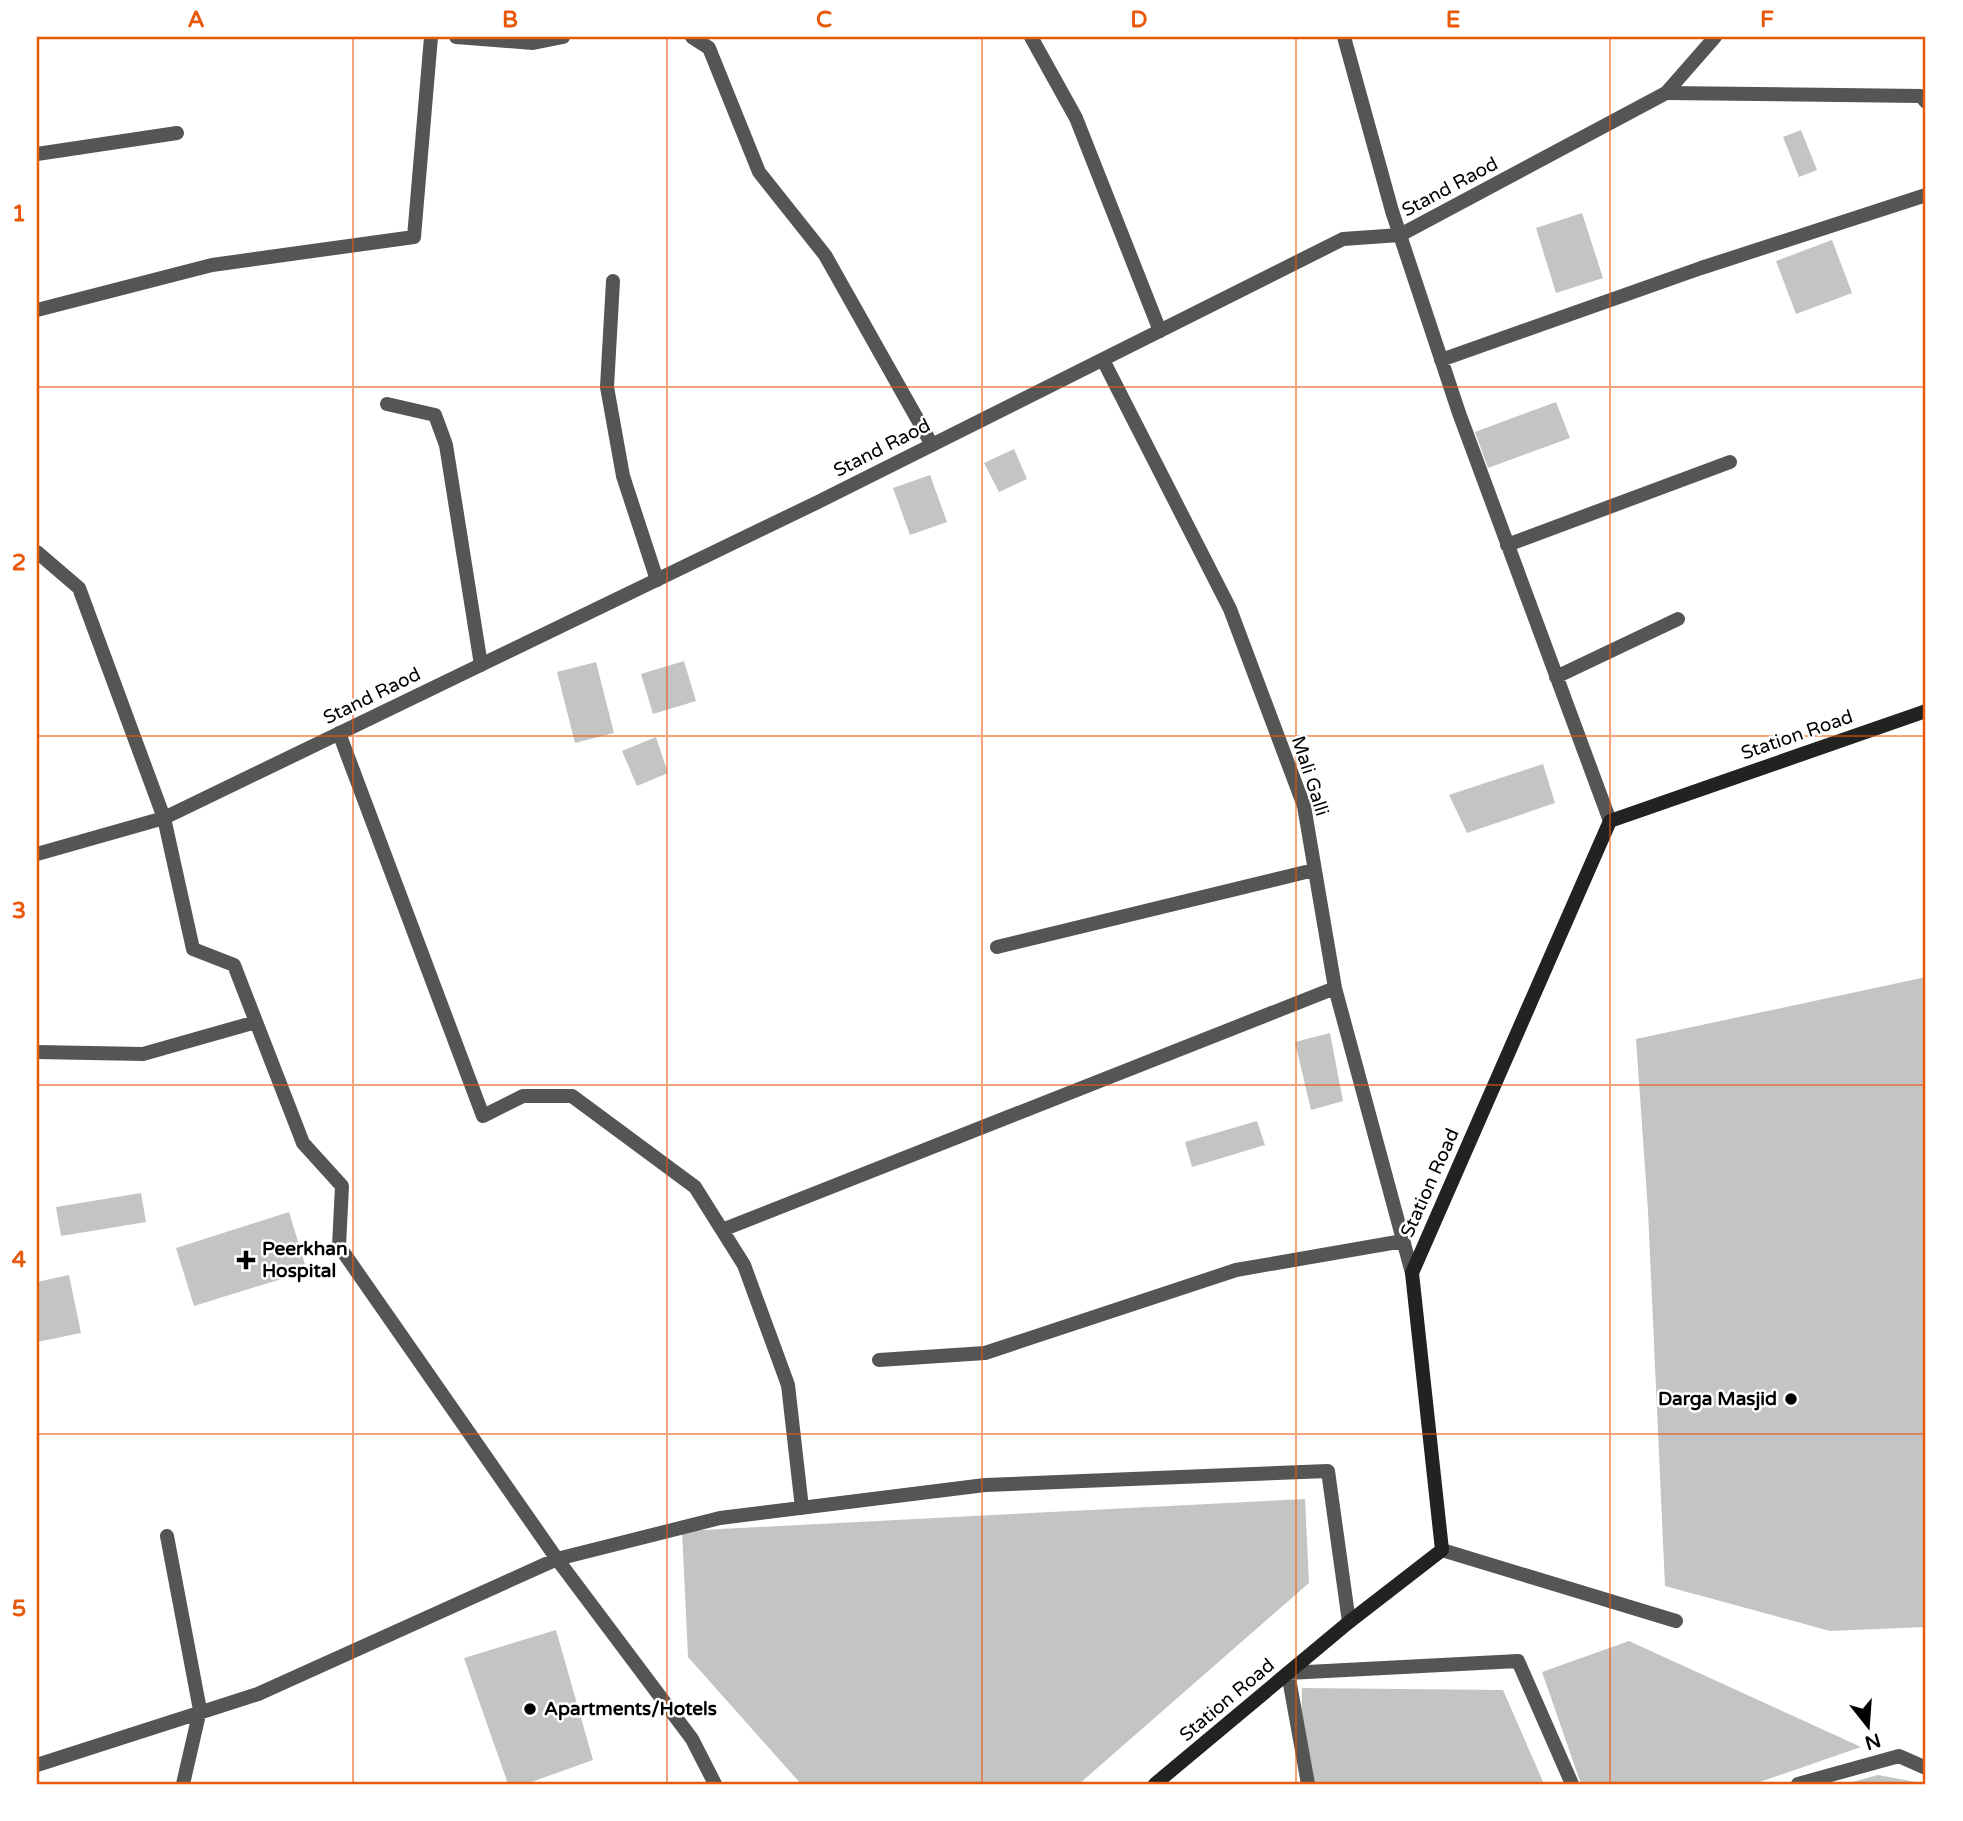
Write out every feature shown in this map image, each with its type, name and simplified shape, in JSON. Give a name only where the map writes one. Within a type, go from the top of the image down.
[{"type":"main road","name":"Station Road","points":[[1155,1784],[1349,1622],[1442,1550],[1412,1273],[1610,821],[1926,711]]},
{"type":"street","points":[[37,310],[212,265],[414,237],[431,37]]},
{"type":"street","points":[[456,37],[533,43],[563,37]]},
{"type":"street","points":[[692,37],[709,48],[759,172],[825,255],[932,445]]},
{"type":"street","points":[[1031,37],[1076,118],[1160,331]]},
{"type":"street","points":[[1345,37],[1400,235],[1441,360],[1610,821]]},
{"type":"street","name":"Stand Raod","points":[[37,854],[164,818],[932,445],[1343,239],[1400,235],[1666,93],[1715,37]]},
{"type":"street","points":[[1666,93],[1921,96],[1926,102]]},
{"type":"street","points":[[37,154],[177,134]]},
{"type":"street","points":[[1441,360],[1701,268],[1926,195]]},
{"type":"street","points":[[613,281],[607,387],[623,476],[657,580]]},
{"type":"street","name":"Mali Galli","points":[[1103,360],[1230,609],[1304,806],[1335,988],[1412,1273]]},
{"type":"street","points":[[387,404],[435,415],[442,435],[481,665]]},
{"type":"street","points":[[1507,545],[1730,463]]},
{"type":"street","points":[[37,552],[79,588],[164,818],[193,949],[234,965],[303,1143],[342,1186],[339,1246],[557,1559],[692,1739],[715,1784]]},
{"type":"street","points":[[1556,677],[1678,619]]},
{"type":"street","points":[[339,733],[483,1116],[523,1096],[572,1096],[695,1187],[744,1265],[788,1384],[802,1508]]},
{"type":"street","points":[[997,947],[1314,870]]},
{"type":"street","points":[[722,1230],[1335,988]]},
{"type":"street","points":[[37,1052],[143,1054],[257,1022]]},
{"type":"street","points":[[880,1360],[985,1353],[1236,1270],[1403,1241]]},
{"type":"street","points":[[37,1765],[200,1710],[258,1694],[557,1559],[720,1518],[985,1485],[1328,1471],[1349,1622]]},
{"type":"street","points":[[167,1536],[200,1710],[183,1784]]},
{"type":"street","points":[[1442,1550],[1676,1621]]},
{"type":"street","points":[[1308,1784],[1288,1673],[1518,1661],[1572,1784]]},
{"type":"street","points":[[1798,1784],[1899,1756],[1926,1768]]},
{"type":"building","points":[[1801,130],[1817,170],[1799,177],[1783,137]]},
{"type":"building","points":[[1582,213],[1603,278],[1556,293],[1536,228]]},
{"type":"building","points":[[1832,240],[1852,293],[1796,314],[1776,261]]},
{"type":"building","points":[[1556,402],[1570,438],[1488,468],[1475,432]]},
{"type":"building","points":[[1014,449],[1027,479],[999,492],[984,463]]},
{"type":"building","points":[[930,475],[947,522],[910,535],[893,488]]},
{"type":"building","points":[[684,661],[696,701],[653,714],[641,674]]},
{"type":"building","points":[[596,662],[614,733],[575,743],[557,672]]},
{"type":"building","points":[[656,737],[668,773],[637,786],[622,751]]},
{"type":"building","points":[[1543,764],[1555,803],[1467,833],[1449,795]]},
{"type":"building","name":"Darga Masjid","points":[[1926,977],[1926,1627],[1830,1631],[1665,1586],[1648,1211],[1636,1039]]},
{"type":"building","points":[[1330,1033],[1343,1101],[1311,1110],[1295,1042]]},
{"type":"building","points":[[1257,1121],[1265,1145],[1192,1167],[1185,1142]]},
{"type":"building","points":[[141,1193],[146,1222],[61,1236],[56,1207]]},
{"type":"building","points":[[289,1212],[307,1271],[194,1306],[176,1248]]},
{"type":"building","points":[[69,1275],[81,1333],[37,1342],[37,1282]]},
{"type":"building","points":[[1305,1499],[1309,1583],[1079,1784],[801,1784],[688,1657],[682,1531]]},
{"type":"building","name":"Apartments/Hotels","points":[[556,1630],[593,1760],[526,1784],[508,1784],[464,1658]]},
{"type":"building","points":[[1629,1641],[1861,1747],[1754,1784],[1581,1784],[1542,1672]]},
{"type":"building","points":[[1302,1688],[1503,1690],[1544,1784],[1300,1784]]},
{"type":"building","points":[[1878,1775],[1921,1783],[1845,1784]]},
{"type":"place","name":"Peerkhan Hospital","points":[[246,1260]]},
{"type":"place","name":"Darga Masjid","points":[[1791,1399]]},
{"type":"place","name":"Apartments/Hotels","points":[[530,1709]]}]
